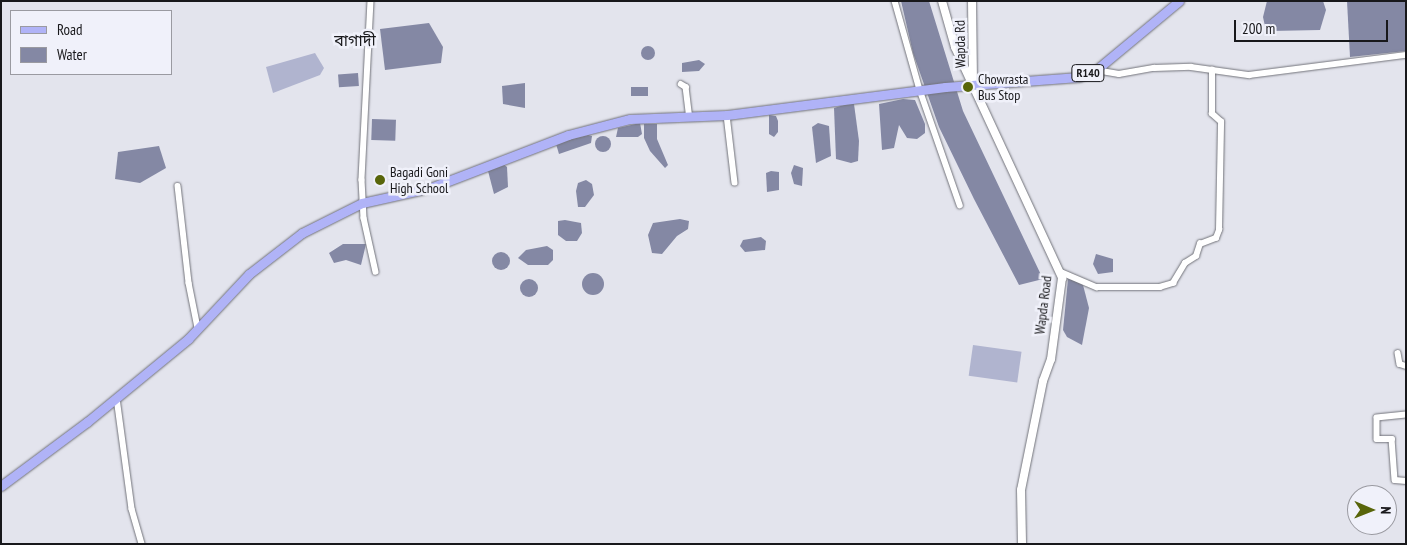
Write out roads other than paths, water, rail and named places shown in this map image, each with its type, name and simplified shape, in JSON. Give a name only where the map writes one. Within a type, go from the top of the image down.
[{"type":"main road","name":"Wapda Road","points":[[942,1],[955,47],[994,135],[1061,272],[1050,359],[1043,381],[1021,490],[1022,544]]},
{"type":"main road","name":"Wapda Rd","points":[[972,1],[973,86]]},
{"type":"main road","name":"R140","points":[[1,486],[117,398],[198,328],[249,274],[302,233],[362,203],[430,188],[568,135],[630,119],[727,115],[920,90],[1079,77],[1096,70],[1179,1]]},
{"type":"street","points":[[371,1],[362,203],[376,272]]},
{"type":"street","points":[[895,1],[920,90],[960,205]]},
{"type":"street","points":[[1096,70],[1119,74],[1154,68],[1212,70],[1249,75],[1406,55]]},
{"type":"street","points":[[1061,272],[1097,287],[1160,287],[1173,283],[1185,263],[1196,256],[1200,244],[1216,238],[1219,230],[1221,122],[1212,114],[1212,70]]},
{"type":"street","points":[[680,84],[686,87],[690,118]]},
{"type":"street","points":[[727,115],[735,183]]},
{"type":"street","points":[[178,186],[189,283],[198,328]]},
{"type":"street","points":[[1398,353],[1400,364],[1406,366]]},
{"type":"street","points":[[117,398],[132,509],[142,544]]},
{"type":"street","points":[[1406,415],[1377,418],[1377,439],[1392,439],[1395,480],[1406,481]]},
{"type":"water","points":[[901,1],[929,1],[963,111],[1043,279],[1019,285],[974,199],[939,127],[913,53]]},
{"type":"water","points":[[1267,1],[1323,1],[1326,10],[1320,30],[1266,31],[1263,17]]},
{"type":"water","points":[[1347,1],[1406,1],[1406,51],[1350,57]]},
{"type":"water","points":[[429,23],[443,47],[441,63],[385,70],[380,29]]},
{"type":"water","points":[[645,46],[651,46],[655,53],[651,60],[645,60],[641,56],[641,50]]},
{"type":"water","points":[[699,60],[705,64],[699,71],[682,72],[682,63]]},
{"type":"water","points":[[358,73],[359,86],[339,87],[338,74]]},
{"type":"water","points":[[525,83],[525,108],[503,104],[502,86]]},
{"type":"water","points":[[631,87],[648,87],[648,96],[631,96]]},
{"type":"water","points":[[903,99],[915,100],[925,124],[925,133],[917,139],[907,138],[899,125],[894,148],[882,150],[879,104]]},
{"type":"water","points":[[854,104],[859,141],[858,161],[851,163],[836,159],[834,108]]},
{"type":"water","points":[[769,115],[776,116],[778,121],[778,132],[774,137],[769,134]]},
{"type":"water","points":[[372,119],[396,120],[395,141],[371,140]]},
{"type":"water","points":[[640,123],[642,134],[638,137],[616,137],[618,128]]},
{"type":"water","points":[[818,123],[829,126],[831,156],[816,163],[812,127]]},
{"type":"water","points":[[644,124],[657,124],[657,139],[668,165],[665,168],[650,151],[644,138]]},
{"type":"water","points":[[588,135],[592,136],[591,143],[559,154],[556,144],[559,142]]},
{"type":"water","points":[[603,136],[609,138],[611,144],[609,150],[603,152],[597,150],[595,144],[597,138]]},
{"type":"water","points":[[159,146],[166,168],[140,183],[115,179],[118,152]]},
{"type":"water","points":[[503,164],[507,167],[508,187],[494,194],[488,171]]},
{"type":"water","points":[[794,165],[803,168],[802,186],[794,184],[791,173]]},
{"type":"water","points":[[771,171],[779,172],[779,190],[767,192],[766,173]]},
{"type":"water","points":[[586,180],[592,184],[594,195],[585,207],[578,207],[576,191],[578,183]]},
{"type":"water","points":[[680,219],[689,221],[688,229],[677,236],[662,254],[652,253],[648,235],[653,223]]},
{"type":"water","points":[[565,220],[581,223],[582,233],[577,241],[566,241],[558,235],[558,221]]},
{"type":"water","points":[[761,237],[766,241],[765,250],[745,252],[740,246],[743,240]]},
{"type":"water","points":[[343,244],[366,244],[361,265],[346,260],[334,263],[329,253]]},
{"type":"water","points":[[547,246],[553,250],[553,260],[548,265],[528,265],[518,258],[526,250]]},
{"type":"water","points":[[501,252],[507,255],[510,261],[507,267],[501,270],[495,267],[492,261],[495,255]]},
{"type":"water","points":[[1096,254],[1113,259],[1113,272],[1098,274],[1093,264]]},
{"type":"water","points":[[593,273],[601,276],[604,284],[601,292],[593,295],[585,292],[582,284],[585,276]]},
{"type":"water","points":[[525,279],[533,279],[538,284],[536,295],[525,297],[520,292],[520,284]]},
{"type":"water","points":[[1068,279],[1077,280],[1083,285],[1089,308],[1082,345],[1067,337],[1063,330]]},
{"type":"place","name":"Chowrasta Bus Stop","points":[[968,87]]},
{"type":"place","name":"Bagadi Goni High School","points":[[380,180]]},
{"type":"district","name":"বাগাদী","points":[[355,40]]}]
